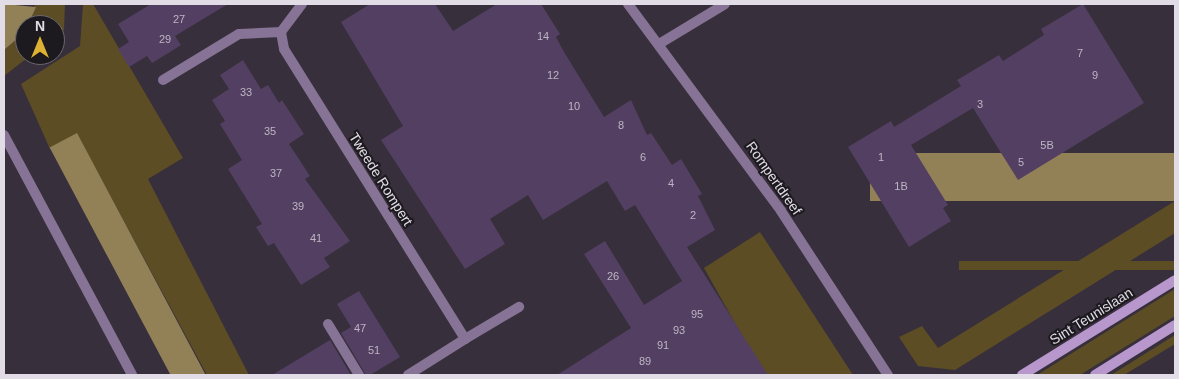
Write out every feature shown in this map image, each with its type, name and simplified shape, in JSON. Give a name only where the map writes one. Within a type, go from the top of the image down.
[{"type":"street","points":[[163,80],[239,34],[281,32],[302,4]]},
{"type":"street","name":"Rompertdreef","points":[[628,4],[781,211],[888,375]]},
{"type":"street","points":[[659,44],[724,4]]},
{"type":"street","name":"Tweede Rompert","points":[[281,32],[284,49],[466,338]]},
{"type":"street","points":[[4,135],[132,375]]},
{"type":"street","name":"Sint Teunislaan","points":[[1022,375],[1175,280]]},
{"type":"street","points":[[408,375],[519,307]]},
{"type":"street","points":[[328,324],[359,375]]},
{"type":"street","points":[[1095,375],[1175,325]]},
{"type":"shaded area","points":[[4,4],[36,7],[32,15],[15,15],[15,41],[4,50]]},
{"type":"shaded area","points":[[35,4],[65,4],[65,15],[32,15]]},
{"type":"shaded area","points":[[83,4],[93,4],[183,158],[148,179],[249,375],[207,375],[77,134],[50,149],[21,84],[50,65],[65,65],[65,56],[80,46]]},
{"type":"shaded area","points":[[15,41],[15,65],[18,65],[4,76],[4,50]]},
{"type":"shaded area","points":[[77,133],[206,375],[171,375],[50,148]]},
{"type":"shaded area","points":[[870,153],[1175,153],[1175,201],[870,201]]},
{"type":"shaded area","points":[[1175,201],[1175,233],[955,370],[918,366],[899,337],[922,326],[938,348]]},
{"type":"shaded area","points":[[760,232],[853,375],[764,375],[704,268]]},
{"type":"shaded area","points":[[959,261],[1175,261],[1175,270],[959,270]]},
{"type":"shaded area","points":[[1175,289],[1175,316],[1080,375],[1037,375]]},
{"type":"shaded area","points":[[1175,335],[1175,344],[1124,375],[1111,375]]},
{"type":"building","points":[[151,4],[228,4],[175,36],[181,45],[152,63],[147,56],[129,67],[118,49],[129,42],[118,24]]},
{"type":"building","points":[[370,4],[435,4],[453,31],[497,4],[541,4],[560,34],[556,37],[564,52],[604,117],[631,100],[647,135],[651,133],[672,165],[681,159],[702,194],[698,196],[715,230],[687,247],[768,375],[557,375],[631,328],[584,254],[605,241],[644,305],[682,281],[635,205],[625,211],[607,181],[543,220],[528,195],[490,219],[505,244],[465,269],[381,140],[403,126],[341,22]]},
{"type":"building","points":[[1083,4],[1144,103],[1018,180],[973,108],[911,145],[948,205],[943,208],[951,221],[909,247],[848,147],[891,121],[894,127],[961,86],[957,80],[999,55],[1003,61],[1044,35],[1041,29]]},
{"type":"building","points":[[243,60],[261,89],[268,85],[279,103],[282,100],[304,134],[289,144],[310,176],[305,179],[350,241],[324,258],[330,267],[301,285],[274,243],[268,246],[256,227],[262,224],[228,169],[242,160],[220,124],[225,121],[212,100],[229,89],[220,75]]},
{"type":"building","points":[[359,291],[400,357],[370,375],[366,375],[341,333],[351,327],[337,304]]},
{"type":"building","points":[[330,340],[351,375],[272,375]]}]
